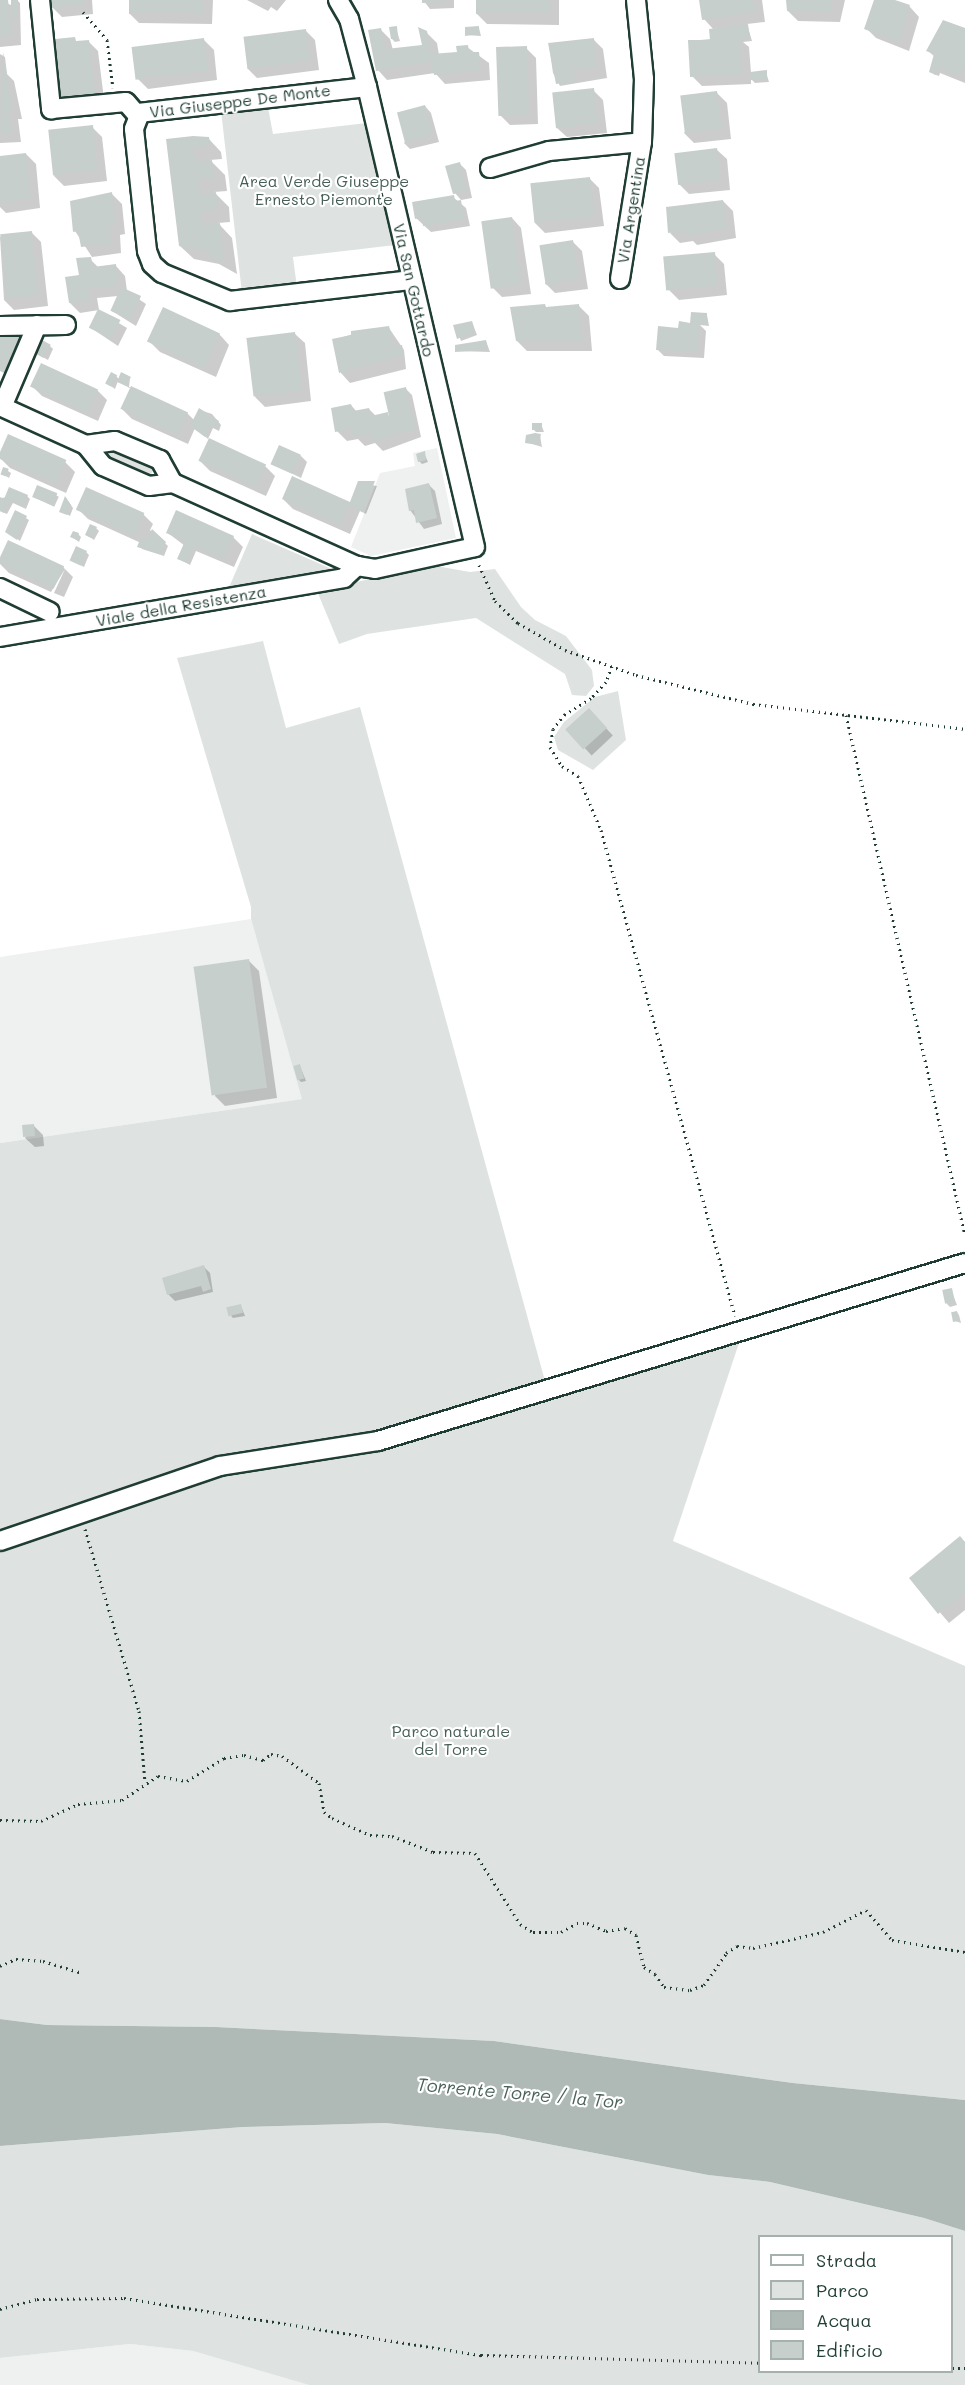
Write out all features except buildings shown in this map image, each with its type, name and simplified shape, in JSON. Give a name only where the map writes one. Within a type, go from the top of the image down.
[{"type":"street","points":[[40,0],[51,109],[126,102],[138,116]]},
{"type":"street","name":"Via San Gottardo","points":[[338,0],[349,19],[367,87],[475,548],[375,569],[357,566]]},
{"type":"street","name":"Via Argentina","points":[[620,279],[642,142],[644,79],[636,0]]},
{"type":"street","name":"Via Giuseppe De Monte","points":[[367,87],[147,110],[138,116],[134,129],[147,251],[162,273],[230,301],[243,302],[412,280]]},
{"type":"street","name":"Via Argentina","points":[[490,168],[549,151],[642,142]]},
{"type":"street","points":[[0,326],[66,324]]},
{"type":"street","points":[[37,325],[1,406],[86,445],[104,466],[149,486],[173,483],[357,566]]},
{"type":"street","points":[[86,445],[115,441],[151,456],[160,460],[173,483]]},
{"type":"street","name":"Viale della Resistenza","points":[[0,637],[344,578],[357,566]]},
{"type":"street","points":[[0,588],[50,612]]},
{"type":"street","points":[[0,1541],[220,1466],[378,1441],[738,1329],[965,1263]]},
{"type":"path","points":[[83,12],[107,40],[114,96],[126,102]]},
{"type":"path","points":[[480,571],[495,601],[518,622],[565,650],[612,666],[693,691],[753,704],[965,729]]},
{"type":"path","points":[[612,666],[606,682],[591,698],[565,714],[553,729],[550,747],[562,766],[578,776],[601,830],[738,1329]]},
{"type":"path","points":[[846,715],[965,1235]]},
{"type":"path","points":[[78,1513],[91,1542],[131,1679],[139,1711],[146,1782]]},
{"type":"path","points":[[0,1820],[41,1821],[78,1804],[122,1800],[158,1776],[187,1781],[224,1758],[244,1755],[263,1760],[271,1754],[282,1756],[319,1783],[324,1812],[332,1818],[370,1835],[392,1836],[433,1852],[475,1853],[520,1924],[547,1935],[561,1932],[577,1923],[606,1931],[625,1928],[636,1935],[644,1967],[655,1974],[664,1987],[675,1990],[704,1985],[726,1953],[737,1946],[753,1948],[823,1932],[866,1910],[892,1940],[965,1952]]},
{"type":"path","points":[[0,1966],[16,1959],[43,1961],[82,1973]]},
{"type":"path","points":[[0,2309],[37,2299],[124,2298],[481,2355],[758,2363]]},
{"type":"shaded area","points":[[437,448],[456,538],[371,556],[351,547],[380,473],[415,466],[413,453]]},
{"type":"shaded area","points":[[251,919],[303,1099],[0,1143],[0,957]]},
{"type":"shaded area","points":[[130,2344],[193,2351],[309,2385],[0,2385],[0,2358]]},
{"type":"green space","name":"Area Verde Giuseppe Ernesto Piemonte","points":[[266,97],[273,134],[375,122],[404,244],[293,257],[298,295],[243,302],[220,102]]},
{"type":"green space","points":[[113,445],[156,465],[148,480],[106,460]]},
{"type":"green space","points":[[252,534],[341,573],[227,592]]},
{"type":"green space","points":[[431,565],[470,572],[495,569],[521,607],[535,620],[566,636],[592,670],[594,686],[586,696],[572,695],[565,674],[476,618],[367,634],[339,644],[317,591]]},
{"type":"green space","name":"Parco naturale del Torre","points":[[263,641],[286,728],[360,707],[545,1381],[744,1328],[673,1541],[965,1666],[965,2100],[793,2083],[494,2041],[216,2027],[47,2025],[0,2019],[0,1143],[302,1099],[251,919],[251,907],[177,658]]},
{"type":"green space","points":[[618,691],[626,740],[593,770],[558,750],[554,737],[564,722],[595,697]]},
{"type":"green space","points":[[385,2123],[497,2134],[708,2175],[770,2182],[924,2218],[965,2231],[965,2385],[309,2385],[193,2351],[130,2344],[0,2358],[0,2146],[243,2127]]},
{"type":"water","name":"Torrente Torre / la Tor","points":[[0,2019],[47,2025],[216,2027],[494,2041],[793,2083],[965,2100],[965,2231],[924,2218],[770,2182],[708,2175],[497,2134],[385,2123],[243,2127],[0,2146]]}]
